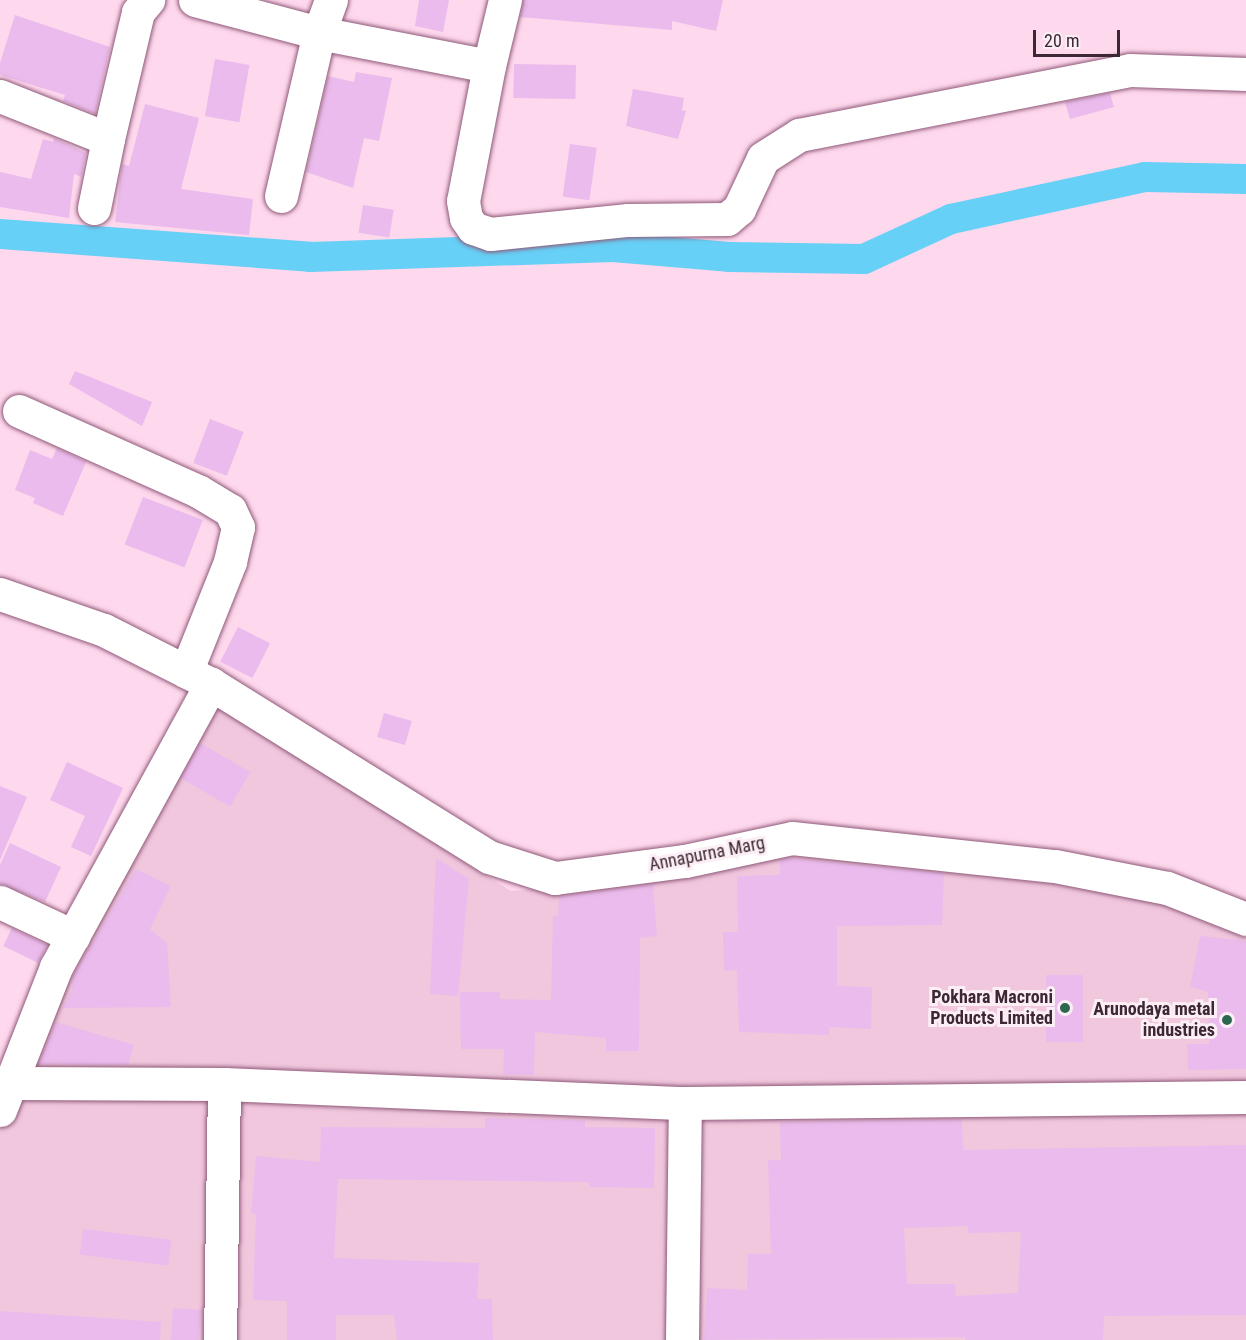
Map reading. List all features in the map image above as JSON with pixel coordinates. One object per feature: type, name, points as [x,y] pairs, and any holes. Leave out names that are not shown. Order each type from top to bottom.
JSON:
[{"type":"street","points":[[94,208],[138,12],[148,0]]},
{"type":"street","points":[[195,0],[319,33],[489,66]]},
{"type":"street","points":[[281,196],[319,33],[331,0]]},
{"type":"street","points":[[505,0],[489,66],[463,201],[466,218],[473,228],[490,234],[628,220],[727,219],[740,209],[763,158],[799,135],[1130,70],[1246,74]]},
{"type":"street","points":[[0,96],[108,138]]},
{"type":"street","points":[[19,411],[198,491],[230,510],[238,527],[199,678],[56,968],[7,1096],[224,1084],[685,1103],[1246,1096]]},
{"type":"street","name":"Annapurna Marg","points":[[0,594],[104,630],[199,678],[489,857],[555,878],[685,861],[792,838],[1054,866],[1167,888],[1246,919]]},
{"type":"street","points":[[0,902],[73,936]]},
{"type":"street","points":[[220,1340],[224,1084]]},
{"type":"street","points":[[682,1340],[685,1103]]},
{"type":"shaded area","points":[[210,703],[511,891],[601,884],[814,849],[1104,880],[1246,925],[1246,1340],[0,1340],[0,1129],[17,1085]]},
{"type":"building","points":[[419,0],[449,0],[443,32],[415,26]]},
{"type":"building","points":[[523,0],[723,0],[716,31],[672,21],[672,30],[520,17]]},
{"type":"building","points":[[15,15],[110,47],[95,114],[63,101],[65,95],[0,75],[0,63]]},
{"type":"building","points":[[215,59],[249,65],[239,122],[205,116]]},
{"type":"building","points":[[514,64],[576,65],[575,99],[513,98]]},
{"type":"building","points":[[356,72],[392,78],[379,141],[364,138],[353,188],[306,172],[328,76],[354,82]]},
{"type":"building","points":[[633,89],[684,98],[682,110],[686,111],[678,139],[626,126]]},
{"type":"building","points":[[1110,93],[1114,107],[1070,119],[1065,102]]},
{"type":"building","points":[[145,104],[199,118],[181,189],[253,199],[249,235],[115,222],[122,164],[129,166]]},
{"type":"building","points":[[54,138],[86,153],[81,177],[74,174],[69,218],[0,207],[0,172],[31,179],[43,139],[53,142]]},
{"type":"building","points":[[570,144],[597,148],[589,200],[563,196]]},
{"type":"building","points":[[363,205],[394,210],[389,238],[359,233]]},
{"type":"building","points":[[75,371],[152,402],[142,426],[69,384]]},
{"type":"building","points":[[210,419],[244,432],[227,476],[193,463]]},
{"type":"building","points":[[57,448],[86,462],[63,516],[33,503],[35,498],[15,490],[30,450],[52,459]]},
{"type":"building","points":[[143,497],[203,520],[184,568],[125,545]]},
{"type":"building","points":[[238,627],[270,643],[252,678],[220,662]]},
{"type":"building","points":[[384,713],[412,721],[405,745],[377,737]]},
{"type":"building","points":[[200,743],[250,772],[230,807],[180,778]]},
{"type":"building","points":[[67,762],[123,788],[91,856],[71,847],[85,816],[50,800]]},
{"type":"building","points":[[0,786],[27,797],[0,860]]},
{"type":"building","points":[[10,843],[61,867],[45,902],[0,884],[0,865]]},
{"type":"building","points":[[436,858],[469,879],[458,996],[430,994]]},
{"type":"building","points":[[787,858],[944,873],[942,925],[837,926],[837,986],[872,987],[871,1029],[829,1027],[829,1035],[739,1032],[737,970],[724,971],[723,932],[738,932],[737,876],[780,875],[780,860]]},
{"type":"building","points":[[136,869],[171,886],[150,929],[167,943],[171,1007],[63,1008],[72,990],[73,975]]},
{"type":"building","points":[[653,884],[657,936],[640,938],[639,1051],[606,1051],[606,1038],[535,1032],[534,1075],[503,1074],[504,1049],[461,1049],[460,992],[500,992],[500,999],[551,1000],[553,916],[558,916],[559,896]]},
{"type":"building","points":[[12,928],[47,945],[38,963],[3,946]]},
{"type":"building","points":[[1200,936],[1246,941],[1246,1069],[1188,1070],[1187,1044],[1209,1044],[1208,992],[1190,987]]},
{"type":"building","name":"Pokhara Macroni Products Limited","points":[[1046,975],[1083,975],[1083,1042],[1046,1042]]},
{"type":"building","points":[[56,1022],[134,1045],[128,1065],[38,1064]]},
{"type":"building","points":[[485,1118],[585,1120],[585,1127],[655,1128],[654,1188],[589,1187],[589,1182],[338,1179],[334,1258],[479,1263],[477,1299],[492,1299],[493,1340],[397,1340],[394,1315],[336,1315],[336,1340],[287,1340],[287,1301],[253,1300],[256,1214],[251,1213],[256,1156],[320,1162],[321,1127],[485,1128]]},
{"type":"building","points":[[962,1119],[963,1150],[1246,1145],[1246,1315],[1104,1316],[1103,1340],[965,1340],[965,1337],[704,1340],[707,1288],[747,1290],[748,1254],[771,1254],[768,1160],[781,1160],[780,1122]],"holes":[[[968,1226],[968,1233],[1021,1232],[1018,1293],[956,1296],[955,1284],[907,1284],[904,1228]]]},
{"type":"building","points":[[83,1229],[171,1240],[168,1266],[80,1255]]},
{"type":"building","points":[[173,1308],[201,1310],[199,1340],[171,1340]]},
{"type":"building","points":[[0,1311],[161,1322],[160,1340],[0,1340]]},
{"type":"waterway","points":[[0,234],[310,257],[613,247],[729,257],[864,259],[951,219],[1145,177],[1246,179]]},
{"type":"place","name":"Pokhara Macroni Products Limited","points":[[1065,1008]]},
{"type":"place","name":"Arunodaya metal industries","points":[[1227,1020]]}]
